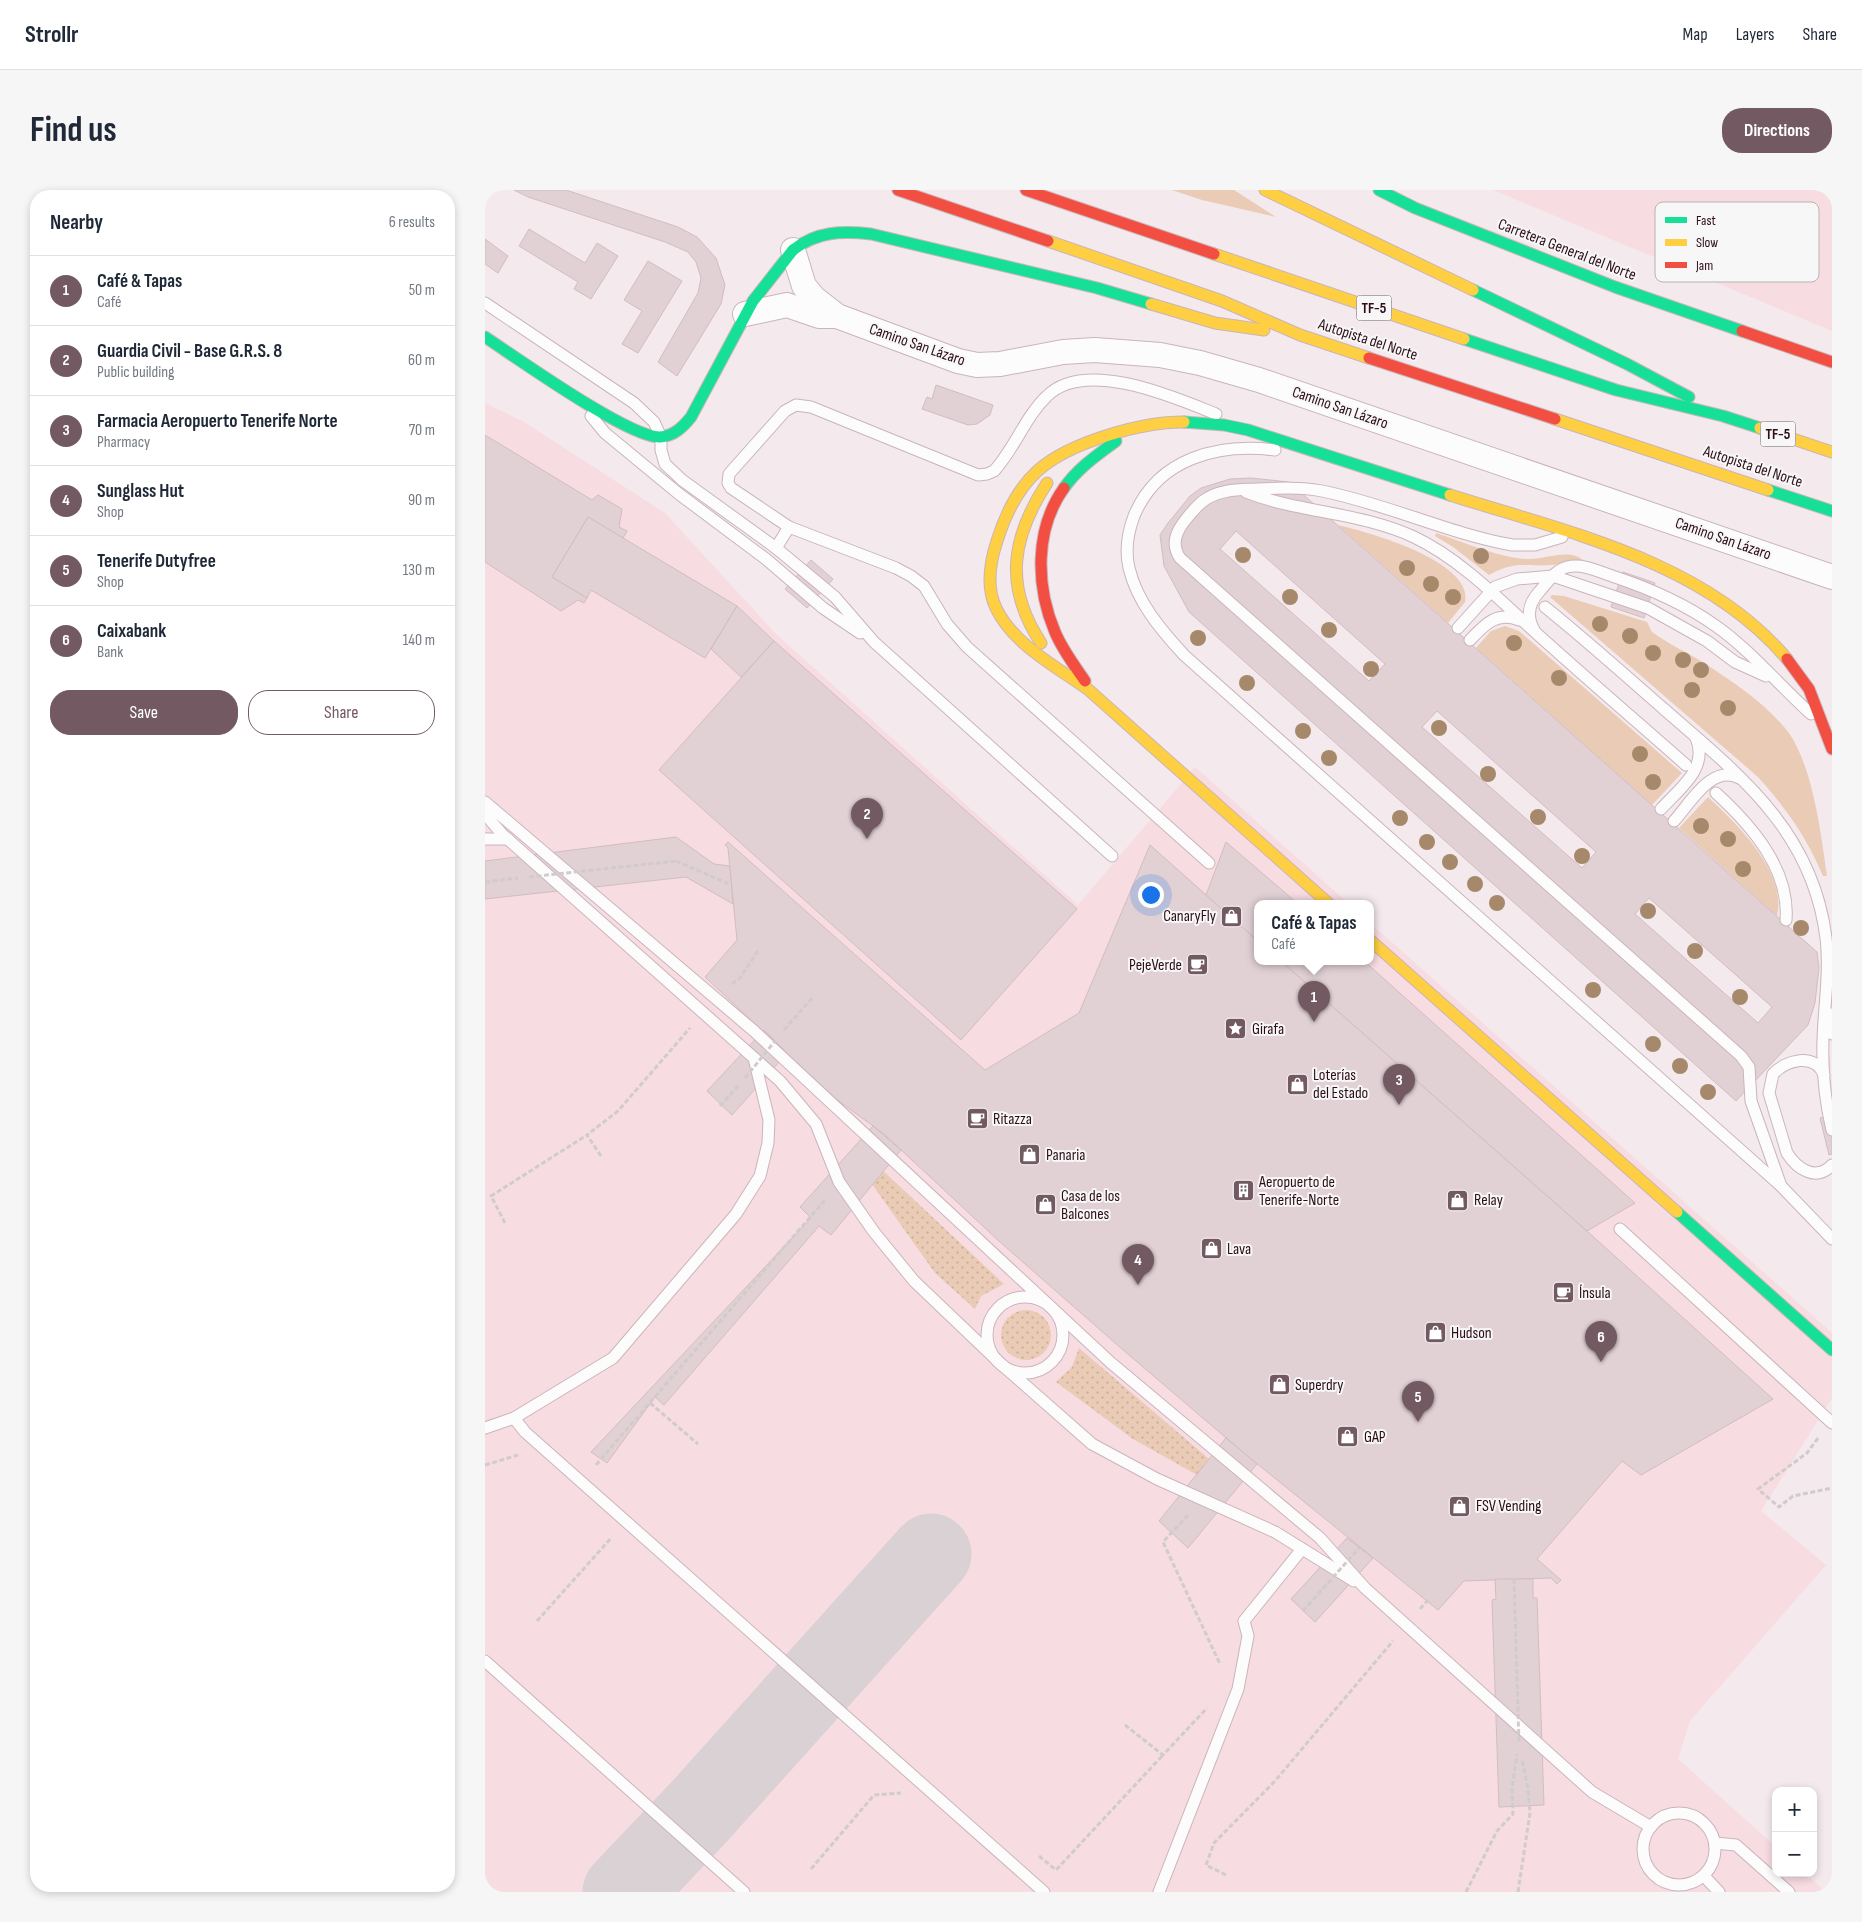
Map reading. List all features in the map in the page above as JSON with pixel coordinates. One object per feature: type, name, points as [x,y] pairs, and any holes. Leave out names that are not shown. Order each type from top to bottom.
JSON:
[{"type":"main road","name":"Autopista del Norte","points":[[898,190],[1222,301],[1300,335],[1832,511]]},
{"type":"main road","name":"Autopista del Norte","points":[[1026,190],[1616,390],[1723,416],[1832,452]]},
{"type":"main road","points":[[1265,190],[1627,364],[1723,416]]},
{"type":"main road","name":"Carretera General del Norte","points":[[1379,190],[1415,199],[1615,287],[1832,362]]},
{"type":"main road","points":[[485,338],[627,426],[644,434],[661,437],[674,435],[682,429],[691,417],[745,314],[767,282],[793,250],[802,242],[817,235],[857,232],[1097,288],[1215,323],[1300,335]]},
{"type":"main road","points":[[1086,688],[1043,657],[1003,621],[995,606],[991,592],[990,572],[999,531],[1007,511],[1021,488],[1057,454],[1075,446],[1116,432],[1156,424],[1182,422],[1218,424],[1275,439],[1589,539],[1671,572],[1716,597],[1744,618],[1778,648],[1807,685],[1832,749]]},
{"type":"main road","points":[[1096,698],[1055,632],[1047,610],[1039,561],[1042,539],[1055,503],[1070,479],[1089,459],[1122,437],[1156,424]]},
{"type":"main road","points":[[1116,432],[1080,452],[1063,466],[1033,502],[1017,549],[1014,568],[1016,593],[1022,613],[1031,631],[1048,652],[1096,698],[1325,900]]},
{"type":"main road","points":[[1374,944],[1831,1348]]},
{"type":"street","name":"Camino San Lázaro","points":[[793,250],[805,286],[814,298],[837,316],[938,355],[977,365],[1000,364],[1063,352],[1095,350],[1160,355],[1200,362],[1259,380],[1832,576]]},
{"type":"street","name":"Camino San Lázaro","points":[[745,314],[787,305],[819,316],[837,316]]},
{"type":"lane","points":[[485,303],[634,402],[654,422],[661,437],[661,450],[665,464],[682,480],[776,548],[835,597],[874,642],[1113,856]]},
{"type":"lane","points":[[1209,864],[967,647],[947,624],[923,586],[896,568],[789,527],[731,488],[728,478],[729,474],[785,411],[796,404],[811,406],[978,475],[987,474],[1002,463],[1038,405],[1047,395],[1057,387],[1089,380],[1110,380],[1130,385],[1193,405],[1275,439]]},
{"type":"lane","points":[[574,393],[605,434],[679,494],[766,559],[823,608],[874,642]]},
{"type":"lane","points":[[1357,466],[1293,452],[1259,448],[1232,448],[1208,453],[1181,464],[1159,477],[1139,504],[1132,520],[1128,544],[1129,569],[1149,612],[1183,656],[1781,1186],[1832,1238]]},
{"type":"lane","points":[[1589,539],[1566,537],[1535,545],[1512,545],[1352,498],[1321,491],[1271,489],[1224,491],[1206,499],[1199,504],[1179,528],[1175,542],[1176,553],[1180,558],[1741,1056],[1749,1067],[1751,1101],[1781,1186]]},
{"type":"lane","points":[[1245,492],[1278,504],[1333,512],[1411,536],[1445,554],[1686,765]]},
{"type":"lane","points":[[776,548],[789,527]]},
{"type":"lane","points":[[1535,632],[1530,619],[1532,600],[1553,576],[1567,567],[1588,568],[1668,597],[1718,627],[1746,651],[1820,722]]},
{"type":"lane","points":[[1458,628],[1490,592],[1507,582],[1553,576],[1648,608],[1707,641],[1735,662],[1772,678]]},
{"type":"lane","points":[[1545,607],[1695,736],[1771,809],[1802,857],[1820,905],[1827,962],[1832,1034]]},
{"type":"lane","points":[[1471,640],[1484,625],[1499,617],[1507,617],[1525,623]]},
{"type":"lane","points":[[1661,809],[1696,770],[1700,761],[1700,747],[1695,736]]},
{"type":"lane","points":[[1674,822],[1714,778],[1729,775],[1745,782]]},
{"type":"lane","points":[[1716,793],[1749,826],[1774,865],[1785,897],[1786,920]]},
{"type":"lane","points":[[485,802],[755,1031],[1110,1362],[1319,1538],[1365,1588],[1592,1792],[1651,1827]]},
{"type":"lane","points":[[485,814],[508,839],[780,1081],[816,1124],[839,1182],[873,1232],[914,1281],[1001,1364],[1092,1444],[1157,1479],[1275,1532],[1365,1588]]},
{"type":"lane","points":[[485,839],[508,839]]},
{"type":"lane","points":[[1827,962],[1823,1041],[1824,1076],[1832,1130]]},
{"type":"lane","points":[[485,1428],[514,1418],[613,1358],[736,1214],[760,1176],[767,1143],[769,1120],[754,1058]]},
{"type":"lane","points":[[1824,1076],[1822,1070],[1811,1061],[1791,1061],[1773,1074],[1769,1093],[1787,1153],[1792,1161],[1797,1166],[1811,1173],[1825,1171],[1832,1165]]},
{"type":"lane","points":[[1620,1229],[1831,1422]]},
{"type":"lane","points":[[1024,1297],[1037,1299],[1049,1305],[1062,1325],[1061,1348],[1055,1359],[1035,1372],[1011,1370],[1001,1364],[993,1354],[988,1342],[988,1329],[992,1316],[1000,1306],[1011,1299],[1024,1297]]},
{"type":"lane","points":[[514,1418],[525,1432],[1044,1892]]},
{"type":"lane","points":[[1159,1892],[1238,1690],[1248,1636],[1244,1621],[1302,1549]]},
{"type":"lane","points":[[485,1661],[744,1892]]},
{"type":"lane","points":[[1681,1814],[1692,1816],[1702,1822],[1710,1831],[1715,1843],[1715,1855],[1711,1866],[1704,1876],[1694,1883],[1682,1886],[1669,1884],[1659,1879],[1650,1871],[1645,1861],[1643,1849],[1645,1838],[1651,1827],[1669,1815],[1681,1814]]},
{"type":"lane","points":[[1715,1843],[1736,1846],[1789,1892]]},
{"type":"lane","points":[[1704,1876],[1719,1892]]},
{"type":"path","points":[[485,882],[676,861],[731,885]]},
{"type":"path","points":[[716,999],[740,978],[759,949]]},
{"type":"path","points":[[721,1106],[813,997]]},
{"type":"path","points":[[505,1223],[491,1196],[587,1135],[618,1111],[703,1013]]},
{"type":"path","points":[[587,1135],[601,1156]]},
{"type":"path","points":[[603,1472],[595,1466],[803,1227]]},
{"type":"path","points":[[650,1403],[698,1444]]},
{"type":"path","points":[[1831,1422],[1807,1453],[1758,1489],[1779,1507],[1793,1496],[1832,1488]]},
{"type":"path","points":[[537,1621],[614,1534]]},
{"type":"path","points":[[1163,1542],[1221,1667]]},
{"type":"path","points":[[1303,1611],[1359,1548]]},
{"type":"path","points":[[1513,1579],[1519,1744],[1528,1788],[1530,1813],[1518,1892]]},
{"type":"path","points":[[1226,1875],[1206,1865],[1214,1843],[1275,1781],[1428,1600]]},
{"type":"path","points":[[1125,1725],[1163,1755],[1209,1706]]},
{"type":"path","points":[[1466,1892],[1497,1831],[1513,1814],[1512,1788],[1519,1744]]},
{"type":"shaded area","points":[[1172,190],[1234,190],[1276,217],[1202,200]]},
{"type":"shaded area","points":[[1493,190],[1832,190],[1832,331],[1714,282],[1819,282],[1819,202],[1655,202],[1655,257]]},
{"type":"shaded area","points":[[485,403],[524,422],[665,513],[775,633],[1078,905],[1195,767],[1345,900],[1254,900],[1254,965],[1374,965],[1374,927],[1832,1333],[1832,1398],[1761,1511],[1826,1565],[1690,1721],[1678,1759],[1772,1843],[1772,1877],[1809,1877],[1826,1892],[485,1892]]},
{"type":"shaded area","points":[[1338,525],[1372,534],[1436,561],[1453,574],[1463,587],[1465,602],[1448,623]]},
{"type":"shaded area","points":[[1436,533],[1507,556],[1537,559],[1566,554],[1573,555],[1585,562],[1554,565],[1519,565],[1506,567],[1489,575],[1453,547],[1435,536]]},
{"type":"shaded area","points":[[1552,595],[1564,596],[1647,622],[1652,632],[1727,678],[1781,723],[1797,747],[1810,783],[1815,802],[1827,876],[1823,876],[1795,824],[1758,777],[1550,597]]},
{"type":"shaded area","points":[[1505,626],[1519,631],[1682,773],[1652,805],[1476,648],[1491,631]]},
{"type":"shaded area","points":[[1708,797],[1745,835],[1767,866],[1775,883],[1778,899],[1777,916],[1679,828]]},
{"type":"shaded area","points":[[879,1167],[1004,1284],[981,1296],[975,1309],[935,1273],[872,1184]]},
{"type":"shaded area","points":[[1021,1310],[1031,1310],[1044,1317],[1051,1330],[1051,1340],[1044,1353],[1031,1360],[1021,1360],[1012,1356],[1005,1349],[1001,1340],[1001,1330],[1005,1321],[1012,1314]]},
{"type":"shaded area","points":[[1079,1348],[1236,1482],[1231,1494],[1133,1439],[1056,1382],[1072,1367]]},
{"type":"building","points":[[514,190],[566,190],[678,227],[697,237],[716,258],[725,285],[721,304],[677,376],[658,362],[698,293],[701,278],[696,262],[688,252],[665,242],[528,197]]},
{"type":"building","points":[[529,229],[585,263],[597,243],[618,256],[591,299],[574,289],[578,282],[519,246]]},
{"type":"building","points":[[485,239],[508,256],[498,273],[485,264]]},
{"type":"building","points":[[648,261],[682,281],[638,353],[622,344],[642,311],[624,300]]},
{"type":"building","points":[[936,385],[993,405],[990,415],[977,424],[968,425],[922,409],[927,397],[932,399]]},
{"type":"building","points":[[485,435],[592,500],[598,495],[622,509],[619,527],[627,531],[623,538],[588,517],[552,577],[587,598],[584,603],[578,600],[561,611],[485,562]]},
{"type":"building","points":[[1251,478],[1289,482],[1817,952],[1819,968],[1815,1003],[1808,1025],[1736,1101],[1189,612],[1164,566],[1160,535],[1190,496],[1201,488],[1230,479]],"holes":[[[1236,531],[1385,664],[1369,681],[1220,549]],[[1437,711],[1596,852],[1582,868],[1422,727]],[[1649,898],[1772,1007],[1758,1023],[1635,914]]]},
{"type":"building","points":[[588,517],[737,606],[705,658],[591,590],[587,598],[552,577]]},
{"type":"building","points":[[811,560],[833,579],[807,608],[785,589]]},
{"type":"building","points":[[1623,572],[1655,583],[1644,618],[1611,607]]},
{"type":"building","points":[[737,606],[774,641],[741,677],[711,649]]},
{"type":"building","points":[[774,641],[1077,909],[961,1040],[659,770]]},
{"type":"building","points":[[676,837],[714,864],[730,866],[733,904],[686,877],[485,899],[485,861]]},
{"type":"building","name":"Aeropuerto de Tenerife-Norte","points":[[728,842],[985,1070],[1079,1013],[1150,845],[1254,937],[1254,965],[1286,965],[1587,1231],[1773,1399],[1641,1475],[1622,1461],[1537,1559],[1561,1580],[1557,1584],[1551,1578],[1464,1581],[1438,1610],[1245,1454],[1122,1349],[1000,1242],[884,1134],[832,1096],[705,977],[737,940],[728,848],[725,845]]},
{"type":"building","points":[[1226,842],[1294,900],[1254,900],[1254,937],[1206,895]]},
{"type":"building","points":[[1286,965],[1368,965],[1635,1203],[1587,1231]]},
{"type":"building","points":[[764,1030],[787,1053],[732,1115],[707,1091]]},
{"type":"building","points":[[1832,1115],[1832,1154],[1829,1155],[1820,1118]]},
{"type":"building","points":[[873,1126],[901,1150],[831,1235],[819,1226],[664,1405],[655,1397],[607,1463],[591,1452],[811,1218],[800,1207]]},
{"type":"building","points":[[1226,1438],[1257,1464],[1188,1548],[1159,1521]]},
{"type":"building","points":[[1347,1538],[1373,1558],[1315,1622],[1291,1599]]},
{"type":"building","points":[[1495,1579],[1533,1579],[1533,1598],[1537,1598],[1544,1805],[1499,1807],[1492,1600],[1496,1599]]},
{"type":"taxiway","points":[[623,1892],[699,1812],[931,1554]]},
{"type":"traffic: fast","points":[[1379,190],[1415,208],[1615,287],[1742,331]]},
{"type":"traffic: fast","points":[[793,250],[811,239],[830,234],[871,234],[1097,288],[1151,304]]},
{"type":"traffic: fast","points":[[485,337],[546,378],[624,425],[645,434],[660,437],[670,435],[691,417],[753,301],[793,250]]},
{"type":"traffic: fast","points":[[1473,290],[1627,364],[1689,397]]},
{"type":"traffic: fast","points":[[1464,339],[1616,390],[1723,416],[1760,428]]},
{"type":"traffic: fast","points":[[1184,422],[1224,425],[1248,430],[1450,495]]},
{"type":"traffic: fast","points":[[1064,488],[1081,468],[1116,441]]},
{"type":"traffic: fast","points":[[1768,490],[1832,511]]},
{"type":"traffic: fast","points":[[1677,1212],[1832,1350]]},
{"type":"traffic: slow","points":[[1265,190],[1473,290]]},
{"type":"traffic: slow","points":[[1048,241],[1222,301],[1300,335],[1369,358]]},
{"type":"traffic: slow","points":[[1214,254],[1464,339]]},
{"type":"traffic: slow","points":[[1151,304],[1215,323],[1264,330]]},
{"type":"traffic: slow","points":[[1555,419],[1768,490]]},
{"type":"traffic: slow","points":[[1086,688],[1048,663],[1024,643],[1003,621],[996,608],[991,592],[990,574],[995,549],[1005,519],[1014,500],[1037,471],[1068,451],[1087,442],[1128,430],[1156,424],[1184,422]]},
{"type":"traffic: slow","points":[[1760,428],[1832,452]]},
{"type":"traffic: slow","points":[[1041,643],[1029,622],[1021,602],[1017,582],[1017,563],[1026,523],[1047,483]]},
{"type":"traffic: slow","points":[[1450,495],[1586,537],[1631,554],[1675,574],[1716,597],[1754,625],[1787,659]]},
{"type":"traffic: slow","points":[[1073,676],[1325,900]]},
{"type":"traffic: slow","points":[[1374,944],[1677,1212]]},
{"type":"traffic: jam","points":[[898,190],[1048,241]]},
{"type":"traffic: jam","points":[[1026,190],[1214,254]]},
{"type":"traffic: jam","points":[[1742,331],[1832,362]]},
{"type":"traffic: jam","points":[[1369,358],[1555,419]]},
{"type":"traffic: jam","points":[[1064,488],[1054,504],[1047,522],[1041,559],[1042,578],[1044,596],[1055,632],[1085,681]]},
{"type":"traffic: jam","points":[[1787,659],[1809,689],[1832,749]]},
{"type":"place","name":"Guardia Civil - Base G.R.S. 8","points":[[867,839]]},
{"type":"place","name":"CanaryFly","points":[[1232,916]]},
{"type":"place","name":"PejeVerde","points":[[1198,965]]},
{"type":"place","name":"Café & Tapas","points":[[1314,1022]]},
{"type":"place","name":"Girafa","points":[[1236,1029]]},
{"type":"place","name":"Loterías del Estado","points":[[1297,1084]]},
{"type":"place","name":"Farmacia Aeropuerto Tenerife Norte","points":[[1399,1105]]},
{"type":"place","name":"Ritazza","points":[[977,1119]]},
{"type":"place","name":"Panaria","points":[[1030,1155]]},
{"type":"place","name":"Aeropuerto de Tenerife-Norte","points":[[1243,1191]]},
{"type":"place","name":"Relay","points":[[1458,1200]]},
{"type":"place","name":"Casa de los Balcones","points":[[1045,1205]]},
{"type":"place","name":"Lava","points":[[1211,1249]]},
{"type":"place","name":"Sunglass Hut","points":[[1138,1285]]},
{"type":"place","name":"Ínsula","points":[[1563,1293]]},
{"type":"place","name":"Hudson","points":[[1435,1333]]},
{"type":"place","name":"Caixabank","points":[[1601,1362]]},
{"type":"place","name":"Superdry","points":[[1279,1385]]},
{"type":"place","name":"Tenerife Dutyfree","points":[[1418,1422]]},
{"type":"place","name":"GAP","points":[[1348,1437]]},
{"type":"place","name":"FSV Vending","points":[[1460,1506]]}]
